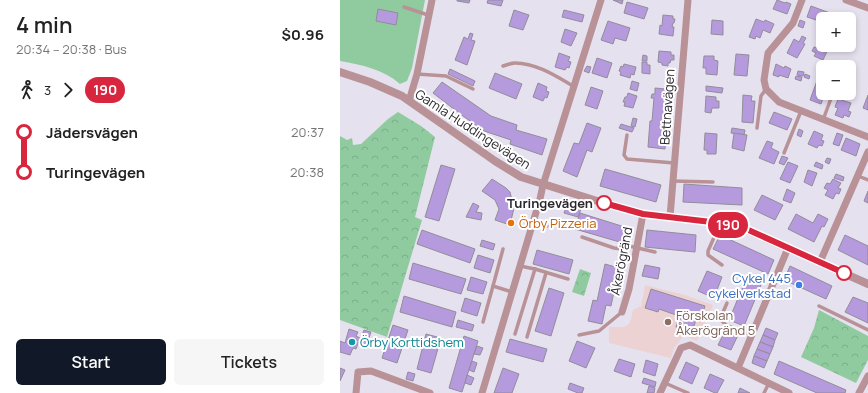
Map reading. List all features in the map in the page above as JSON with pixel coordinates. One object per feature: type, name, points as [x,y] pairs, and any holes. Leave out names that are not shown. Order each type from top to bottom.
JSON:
[{"type":"street","points":[[409,101],[417,74],[432,0]]},
{"type":"street","points":[[482,393],[543,184],[601,0]]},
{"type":"street","name":"Bettnavägen","points":[[670,217],[688,0]]},
{"type":"street","points":[[802,0],[793,23],[768,53],[764,80],[766,89],[779,102],[868,137]]},
{"type":"street","points":[[846,0],[868,8]]},
{"type":"street","name":"Gamla Huddingevägen","points":[[340,72],[384,88],[409,101],[495,161],[521,177],[643,214],[720,223],[744,228],[868,284]]},
{"type":"street","points":[[820,262],[868,152]]},
{"type":"street","name":"Åkerögränd","points":[[622,312],[629,289],[643,214]]},
{"type":"street","points":[[738,368],[788,248]]},
{"type":"street","points":[[660,393],[681,348],[690,345],[789,393]]},
{"type":"street","points":[[356,393],[358,372],[371,371],[430,393]]},
{"type":"street","points":[[859,393],[868,376]]},
{"type":"lane","points":[[404,7],[429,16]]},
{"type":"lane","points":[[503,66],[515,63],[533,67],[547,71],[573,86]]},
{"type":"lane","points":[[417,74],[446,76],[473,89]]},
{"type":"lane","points":[[757,128],[761,96],[766,89]]},
{"type":"lane","points":[[823,120],[830,100]]},
{"type":"lane","points":[[784,153],[801,111]]},
{"type":"lane","points":[[627,135],[624,155],[627,159],[674,163]]},
{"type":"lane","points":[[857,175],[868,180]]},
{"type":"lane","points":[[672,181],[713,182]]},
{"type":"lane","points":[[533,222],[547,226]]},
{"type":"lane","points":[[720,223],[708,251],[708,255],[722,265]]},
{"type":"lane","points":[[582,237],[614,248],[622,249],[629,246],[655,252]]},
{"type":"lane","points":[[483,322],[503,249]]},
{"type":"lane","points":[[520,266],[568,279]]},
{"type":"lane","points":[[515,334],[535,270]]},
{"type":"lane","points":[[527,337],[546,272]]},
{"type":"lane","points":[[492,286],[512,292]]},
{"type":"lane","points":[[727,303],[721,317],[722,321],[726,325],[752,336]]},
{"type":"lane","points":[[819,306],[868,330]]},
{"type":"lane","points":[[579,335],[600,331],[622,312]]},
{"type":"lane","points":[[665,383],[688,393]]},
{"type":"lane","points":[[764,393],[769,383]]},
{"type":"shaded area","name":"Förskolan Åkerögränd 5","points":[[645,285],[685,295],[713,305],[697,341],[683,337],[674,348],[671,358],[609,343],[609,327],[624,327],[629,324],[633,310],[641,306]]},
{"type":"green space","points":[[340,0],[425,0],[412,68],[407,81],[400,84],[379,71],[340,61]]},
{"type":"green space","points":[[398,112],[421,126],[435,137],[415,217],[422,220],[387,337],[340,320],[340,136],[347,140],[352,138],[353,145],[361,144],[388,119]]},
{"type":"green space","points":[[580,269],[591,273],[584,296],[572,292]]},
{"type":"green space","points":[[819,310],[868,336],[868,360],[856,383],[801,357],[814,328]]},
{"type":"building","points":[[457,0],[470,0],[469,3]]},
{"type":"building","points":[[488,0],[503,0],[501,6],[487,3]]},
{"type":"building","points":[[613,0],[623,0],[622,4]]},
{"type":"building","points":[[777,0],[791,4],[787,14],[773,9]]},
{"type":"building","points":[[627,2],[648,8],[644,19],[624,13]]},
{"type":"building","points":[[811,6],[827,12],[816,12],[816,20],[807,17]]},
{"type":"building","points":[[378,9],[398,13],[396,25],[376,21]]},
{"type":"building","points":[[514,10],[529,15],[523,30],[509,26]]},
{"type":"building","points":[[564,10],[584,15],[582,22],[562,17]]},
{"type":"building","points":[[663,15],[673,16],[673,19],[675,19],[672,27],[674,27],[673,36],[659,34],[660,25],[662,26]]},
{"type":"building","points":[[756,19],[764,22],[765,20],[774,24],[770,33],[763,30],[760,38],[756,36],[755,39],[749,37]]},
{"type":"building","points":[[712,20],[723,21],[723,35],[711,34]]},
{"type":"building","points":[[800,20],[805,22],[803,28],[798,26]]},
{"type":"building","points":[[608,21],[630,28],[626,41],[615,38],[613,44],[601,40]]},
{"type":"building","points":[[565,29],[577,33],[571,46],[561,42]]},
{"type":"building","points":[[470,33],[473,34],[471,40],[475,41],[467,65],[455,60],[464,37],[468,39]]},
{"type":"building","points":[[802,36],[806,38],[803,43],[805,44],[797,58],[787,53],[794,39],[799,42]]},
{"type":"building","points":[[814,47],[816,48],[816,52],[827,52],[823,60],[814,56],[816,53],[812,51]]},
{"type":"building","points":[[659,51],[671,52],[671,55],[674,55],[674,60],[671,60],[670,63],[668,63],[668,66],[662,65],[662,63],[658,62]]},
{"type":"building","points":[[559,53],[570,57],[568,61],[571,62],[569,68],[567,67],[565,70],[555,67]]},
{"type":"building","points":[[736,54],[749,55],[747,76],[734,75]]},
{"type":"building","points":[[643,55],[647,56],[647,61],[642,61]]},
{"type":"building","points":[[704,56],[714,56],[714,60],[718,61],[717,75],[706,74],[706,68],[703,68]]},
{"type":"building","points":[[597,58],[612,63],[607,78],[592,73]]},
{"type":"building","points":[[642,62],[647,62],[647,65],[650,65],[650,74],[642,73]]},
{"type":"building","points":[[624,64],[636,67],[634,75],[631,74],[630,78],[620,75],[621,72],[619,71],[621,66],[623,67]]},
{"type":"building","points":[[776,64],[784,68],[785,66],[791,69],[788,78],[773,75]]},
{"type":"building","points":[[587,66],[591,67],[589,73],[584,71]]},
{"type":"building","points":[[450,69],[475,81],[473,86],[448,74]]},
{"type":"building","points":[[798,71],[804,72],[803,76],[797,75]]},
{"type":"building","points":[[495,73],[522,84],[516,99],[489,88]]},
{"type":"building","points":[[805,74],[810,76],[809,79],[804,77]]},
{"type":"building","points":[[796,76],[802,77],[801,81],[795,79]]},
{"type":"building","points":[[632,81],[639,83],[637,91],[630,89]]},
{"type":"building","points":[[442,82],[491,116],[517,125],[516,130],[547,139],[542,155],[510,144],[511,140],[484,131],[463,116],[433,93]]},
{"type":"building","points":[[538,83],[547,87],[546,91],[549,92],[547,98],[545,97],[543,101],[533,97]]},
{"type":"building","points":[[816,84],[816,100],[822,100],[821,104],[810,100]]},
{"type":"building","points":[[706,86],[723,88],[722,93],[706,91]]},
{"type":"building","points":[[591,87],[603,91],[597,109],[585,105]]},
{"type":"building","points":[[655,88],[666,89],[666,94],[672,95],[669,124],[667,124],[665,149],[648,147],[654,98],[651,98],[652,94],[655,94]]},
{"type":"building","points":[[628,93],[637,96],[633,108],[624,106],[625,102],[623,102]]},
{"type":"building","points":[[743,95],[752,96],[751,101],[755,101],[753,123],[742,122]]},
{"type":"building","points":[[868,95],[868,110],[863,108]]},
{"type":"building","points":[[706,96],[716,97],[716,101],[719,101],[719,108],[712,108],[711,113],[705,112]]},
{"type":"building","points":[[838,100],[851,103],[848,111],[851,112],[849,117],[844,115],[843,118],[835,115],[838,108],[835,107]]},
{"type":"building","points":[[774,112],[792,119],[787,130],[769,123]]},
{"type":"building","points":[[633,118],[637,119],[635,127],[631,126]]},
{"type":"building","points":[[587,123],[601,128],[592,152],[587,150],[577,177],[563,171],[574,143],[579,144]]},
{"type":"building","points":[[621,124],[634,128],[632,132],[619,128]]},
{"type":"building","points":[[732,128],[745,130],[744,135],[731,133]]},
{"type":"building","points":[[799,129],[803,131],[801,137],[797,135]]},
{"type":"building","points":[[814,131],[823,135],[821,140],[824,141],[822,146],[819,145],[817,148],[808,144]]},
{"type":"building","points":[[705,133],[717,134],[716,154],[707,154],[707,150],[704,150]]},
{"type":"building","points":[[734,133],[747,135],[744,151],[732,148]]},
{"type":"building","points":[[837,133],[843,135],[839,146],[833,144]]},
{"type":"building","points":[[846,138],[860,144],[856,156],[841,150]]},
{"type":"building","points":[[767,141],[773,143],[771,148],[779,152],[774,164],[759,158]]},
{"type":"building","points":[[782,156],[788,158],[784,165],[779,163]]},
{"type":"building","points":[[827,158],[831,159],[829,164],[825,162]]},
{"type":"building","points":[[788,162],[798,166],[790,183],[780,179]]},
{"type":"building","points":[[816,162],[823,165],[822,169],[814,166]]},
{"type":"building","points":[[441,165],[455,169],[439,221],[425,217]]},
{"type":"building","points":[[605,169],[661,185],[656,202],[600,186]]},
{"type":"building","points":[[808,170],[817,173],[812,186],[804,182]]},
{"type":"building","points":[[836,174],[844,177],[843,181],[834,178]]},
{"type":"building","points":[[492,179],[510,192],[514,208],[510,225],[495,220],[499,209],[495,200],[482,191]]},
{"type":"building","points":[[833,179],[841,183],[838,188],[841,189],[839,194],[836,193],[833,199],[825,195],[828,190],[824,188],[827,183],[830,184]]},
{"type":"building","points":[[684,184],[742,188],[742,205],[683,202]]},
{"type":"building","points":[[787,189],[795,193],[791,203],[783,200]]},
{"type":"building","points":[[868,191],[868,203],[864,201]]},
{"type":"building","points":[[762,195],[783,205],[775,220],[754,210]]},
{"type":"building","points":[[473,203],[479,206],[476,212],[482,213],[481,220],[466,217]]},
{"type":"building","points":[[567,204],[581,209],[578,217],[564,213]]},
{"type":"building","points":[[580,213],[628,228],[623,243],[575,229]]},
{"type":"building","points":[[796,214],[813,223],[818,214],[828,219],[824,227],[822,226],[814,242],[788,229]]},
{"type":"building","points":[[422,230],[475,249],[470,263],[417,244]]},
{"type":"building","points":[[647,230],[696,235],[695,252],[645,247]]},
{"type":"building","points":[[720,235],[774,260],[768,274],[713,249]]},
{"type":"building","points":[[845,235],[868,246],[868,265],[838,250]]},
{"type":"building","points":[[482,240],[495,244],[493,250],[480,246]]},
{"type":"building","points":[[537,250],[573,260],[569,274],[533,264]]},
{"type":"building","points":[[478,255],[494,260],[490,273],[474,268]]},
{"type":"building","points":[[413,263],[466,279],[461,294],[409,279]]},
{"type":"building","points":[[605,264],[619,268],[611,306],[606,305],[602,324],[588,321],[593,300],[597,301]]},
{"type":"building","points":[[645,265],[660,268],[658,279],[642,276]]},
{"type":"building","points":[[790,266],[832,286],[826,299],[784,280]]},
{"type":"building","points":[[707,271],[722,277],[714,298],[698,291]]},
{"type":"building","points":[[471,277],[487,282],[483,294],[467,290]]},
{"type":"building","points":[[746,279],[761,285],[744,326],[729,320]]},
{"type":"building","points":[[549,288],[564,293],[551,336],[535,331]]},
{"type":"building","points":[[651,289],[705,306],[700,322],[696,320],[692,332],[676,327],[679,316],[659,309],[658,312],[645,308]]},
{"type":"building","points":[[404,296],[456,312],[452,327],[400,312]]},
{"type":"building","points":[[853,297],[868,303],[868,323],[845,312]]},
{"type":"building","points":[[465,298],[481,303],[477,316],[461,311]]},
{"type":"building","points":[[458,320],[474,325],[472,331],[456,327]]},
{"type":"building","points":[[393,325],[408,330],[397,363],[382,358]]},
{"type":"building","points":[[766,328],[778,333],[775,340],[763,335]]},
{"type":"building","name":"Örby Korttidshem","points":[[349,329],[358,332],[356,336],[360,338],[356,349],[353,348],[350,355],[340,352],[340,341],[345,343]]},
{"type":"building","points":[[364,330],[371,332],[365,349],[361,347],[363,339],[361,338]]},
{"type":"building","points":[[727,331],[738,335],[731,350],[718,345],[723,335],[725,336]]},
{"type":"building","points":[[426,334],[441,338],[431,373],[417,369]]},
{"type":"building","points":[[763,335],[775,340],[773,347],[760,342]]},
{"type":"building","points":[[464,336],[478,341],[462,392],[449,388]]},
{"type":"building","points":[[510,339],[547,349],[543,362],[506,352]]},
{"type":"building","points":[[577,341],[595,348],[586,368],[569,361]]},
{"type":"building","points":[[760,342],[773,347],[770,354],[757,349]]},
{"type":"building","points":[[477,346],[483,348],[480,355],[474,354]]},
{"type":"building","points":[[757,349],[770,354],[767,361],[754,356]]},
{"type":"building","points":[[754,356],[767,361],[764,368],[752,363]]},
{"type":"building","points":[[619,359],[635,364],[631,377],[614,371]]},
{"type":"building","points":[[646,360],[658,364],[655,376],[643,372]]},
{"type":"building","points":[[472,361],[477,363],[474,372],[469,370]]},
{"type":"building","points":[[779,361],[846,390],[845,393],[817,393],[774,374]]},
{"type":"building","points":[[686,362],[699,368],[692,384],[679,378]]},
{"type":"building","points":[[340,368],[345,370],[340,381]]},
{"type":"building","points":[[503,368],[519,374],[512,393],[494,393]]},
{"type":"building","points":[[408,372],[415,374],[413,381],[406,379]]},
{"type":"building","points":[[710,374],[724,380],[717,393],[704,388]]},
{"type":"building","points":[[467,375],[474,378],[471,385],[465,383]]},
{"type":"building","points":[[644,378],[656,382],[655,387],[642,383]]},
{"type":"building","points":[[570,383],[584,388],[582,393],[568,389]]},
{"type":"building","points":[[649,386],[655,388],[654,393],[647,393]]},
{"type":"building","points":[[740,388],[750,393],[738,393]]},
{"type":"bus line","name":"190","points":[[604,203],[643,214],[720,223],[744,228],[844,273]]},
{"type":"place","name":"Turingevägen","points":[[604,203]]},
{"type":"place","name":"Örby Pizzeria","points":[[511,223]]},
{"type":"place","name":"Cykel 445 cykelverkstad","points":[[799,285]]},
{"type":"place","name":"Förskolan Åkerögränd 5","points":[[668,322]]},
{"type":"place","name":"Örby Korttidshem","points":[[352,342]]}]
